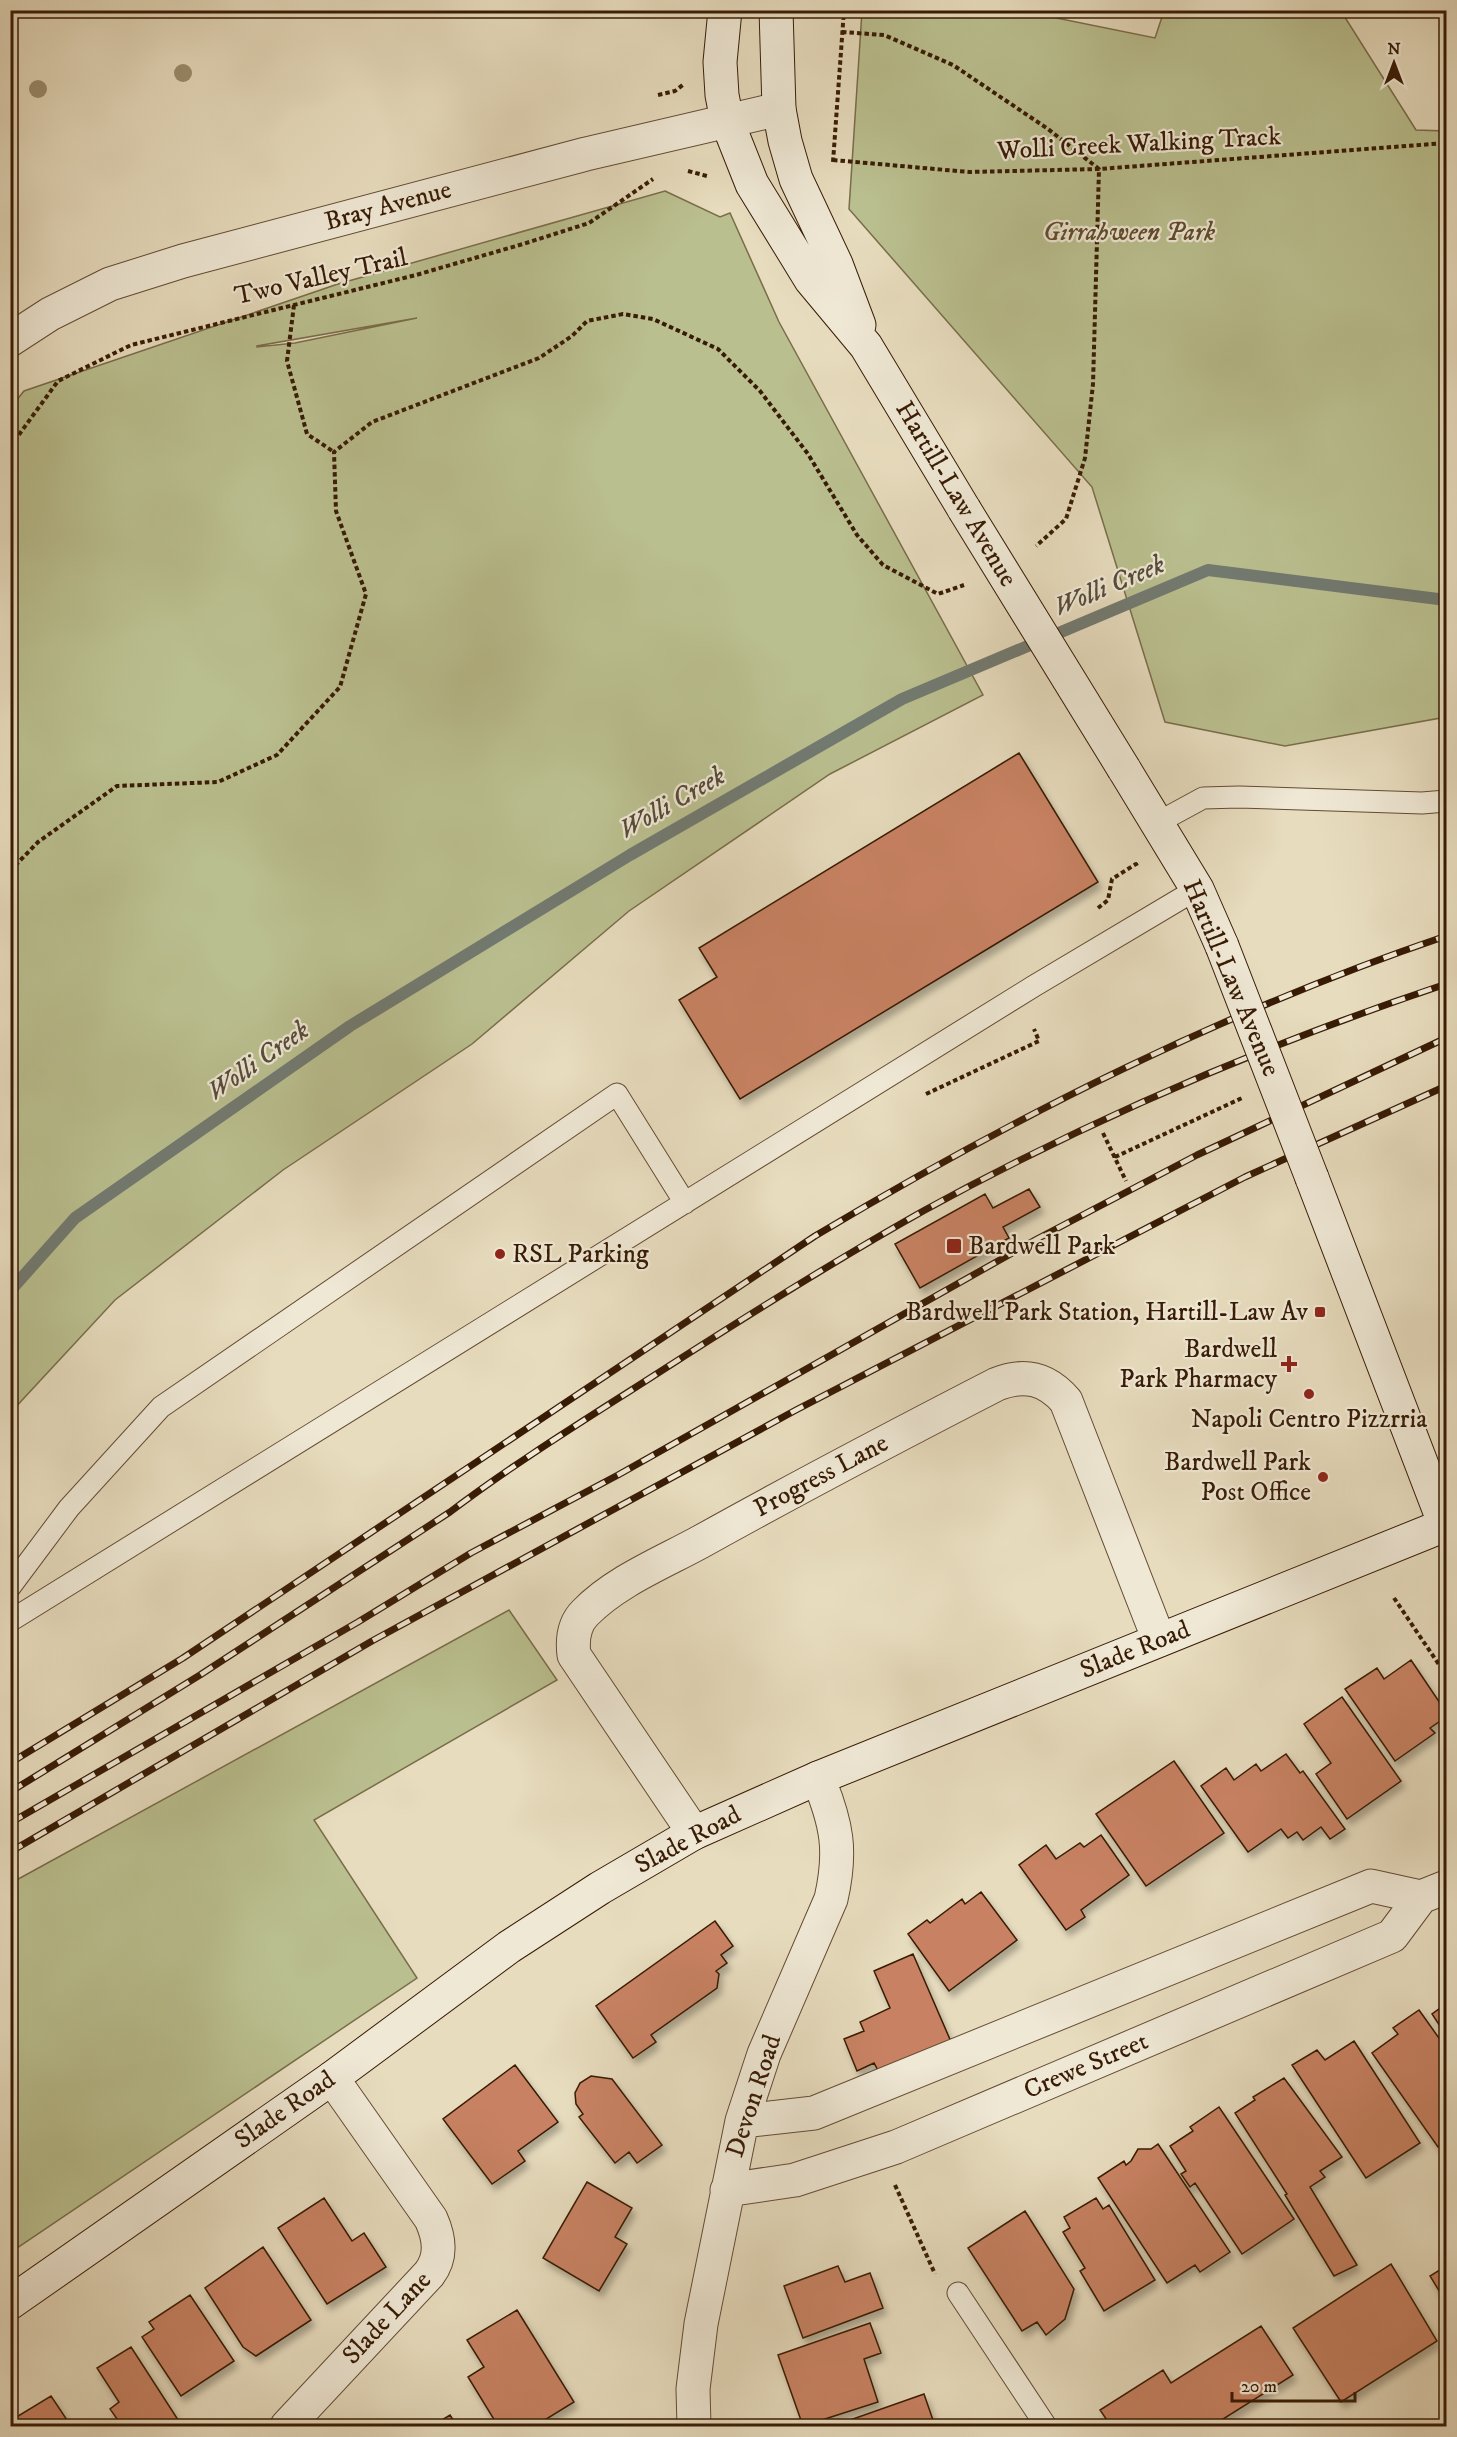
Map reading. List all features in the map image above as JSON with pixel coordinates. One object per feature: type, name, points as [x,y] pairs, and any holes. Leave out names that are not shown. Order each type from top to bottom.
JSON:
[{"type":"street","name":"Hartill-Law Avenue","points":[[725,10],[720,62],[722,95],[727,121],[752,184],[810,280],[866,344]]},
{"type":"street","name":"Hartill-Law Avenue","points":[[777,13],[778,109],[796,179],[836,264],[866,344],[1197,890],[1222,946],[1446,1524]]},
{"type":"street","name":"Bray Avenue","points":[[10,340],[50,314],[110,285],[183,261],[586,154],[778,109]]},
{"type":"street","name":"Progress Lane","points":[[694,1833],[574,1655],[572,1642],[575,1628],[583,1615],[596,1602],[621,1586],[783,1496],[997,1383],[1012,1378],[1036,1379],[1049,1385],[1066,1401],[1160,1640]]},
{"type":"street","name":"Slade Road","points":[[10,2303],[332,2078],[509,1947],[600,1888],[694,1833],[818,1778],[1446,1524]]},
{"type":"street","name":"Devon Road","points":[[694,2427],[693,2389],[701,2324],[742,2121],[764,2054],[831,1899],[836,1878],[839,1855],[837,1832],[818,1778]]},
{"type":"street","name":"Crewe Street","points":[[742,2121],[814,2113],[1371,1886],[1434,1892]]},
{"type":"street","name":"Crewe Street","points":[[727,2190],[795,2180],[896,2147],[1392,1936],[1434,1892]]},
{"type":"street","name":"Slade Lane","points":[[287,2427],[429,2274],[438,2259],[438,2236],[431,2219],[332,2078]]},
{"type":"lane","points":[[1157,823],[1203,798],[1239,797],[1422,803],[1446,801]]},
{"type":"lane","points":[[10,1621],[1034,986],[1197,890]]},
{"type":"lane","points":[[10,1587],[69,1508],[161,1407],[617,1094],[685,1203]]},
{"type":"lane","points":[[958,2294],[1046,2427]]},
{"type":"path","points":[[844,10],[843,32],[884,35],[953,65],[1048,129],[1099,169],[1093,384],[1085,458],[1066,519],[1036,546]]},
{"type":"path","name":"Wolli Creek Walking Track","points":[[843,32],[833,160],[969,172],[1099,169],[1446,143]]},
{"type":"path","name":"Two Valley Trail","points":[[10,447],[58,381],[131,345],[416,275],[590,223],[654,178]]},
{"type":"path","points":[[294,305],[287,361],[307,434],[334,452]]},
{"type":"path","points":[[334,452],[372,422],[539,358],[572,336],[587,321],[623,314],[653,319],[718,349],[760,391],[808,454],[857,535],[883,565],[938,594],[964,585]]},
{"type":"path","points":[[10,871],[38,842],[117,786],[218,782],[277,754],[340,687],[366,594],[336,511],[334,452]]},
{"type":"path","points":[[1090,914],[1107,900],[1112,879],[1136,864],[1142,873]]},
{"type":"path","points":[[920,1096],[1039,1041],[1034,1029]]},
{"type":"path","points":[[1115,1157],[1247,1096]]},
{"type":"path","points":[[1103,1133],[1126,1181]]},
{"type":"path","points":[[1394,1598],[1446,1675]]},
{"type":"path","points":[[895,2185],[932,2272],[958,2294]]},
{"type":"green space","name":"Girrahween Park","points":[[862,11],[1022,11],[1155,38],[1164,11],[1341,11],[1416,130],[1446,131],[1446,717],[1285,746],[1165,722],[1092,487],[849,209]]},
{"type":"green space","points":[[665,191],[720,217],[730,213],[779,322],[983,695],[830,774],[629,911],[472,1044],[283,1170],[115,1300],[11,1412],[11,407],[24,391],[338,284]],"holes":[[[417,318],[295,343],[257,347]]]},
{"type":"green space","points":[[509,1610],[557,1680],[314,1820],[417,1978],[11,2252],[11,1883]]},
{"type":"building","points":[[1019,753],[1098,882],[740,1099],[679,1000],[717,977],[699,948]]},
{"type":"building","name":"Bardwell Park","points":[[1029,1189],[1040,1207],[1003,1227],[1009,1238],[920,1288],[895,1244],[985,1194],[993,1208]]},
{"type":"building","points":[[1411,1660],[1446,1712],[1446,1717],[1430,1728],[1435,1733],[1395,1761],[1345,1689],[1377,1668],[1384,1679]]},
{"type":"building","points":[[1342,1697],[1401,1781],[1347,1819],[1316,1774],[1331,1763],[1304,1724]]},
{"type":"building","points":[[1286,1754],[1300,1773],[1303,1771],[1345,1829],[1330,1839],[1321,1827],[1303,1840],[1297,1832],[1288,1838],[1281,1829],[1248,1852],[1201,1786],[1226,1768],[1234,1780],[1256,1764],[1261,1771]]},
{"type":"building","points":[[1174,1761],[1224,1833],[1146,1886],[1096,1814]]},
{"type":"building","points":[[1101,1835],[1129,1875],[1081,1910],[1085,1917],[1066,1930],[1019,1865],[1046,1845],[1056,1859],[1080,1843],[1084,1847]]},
{"type":"building","points":[[981,1892],[1017,1940],[949,1991],[908,1934],[927,1920],[930,1923],[962,1899],[965,1904]]},
{"type":"building","points":[[715,1921],[733,1946],[721,1955],[727,1963],[716,1971],[719,1974],[717,1988],[651,2035],[656,2042],[633,2058],[596,2006]]},
{"type":"building","points":[[913,1954],[952,2044],[880,2074],[874,2063],[857,2071],[844,2039],[864,2031],[860,2022],[890,2008],[874,1971]]},
{"type":"building","points":[[1446,2004],[1446,2035],[1432,2014]]},
{"type":"building","points":[[1419,2010],[1446,2048],[1446,2141],[1438,2147],[1372,2053],[1398,2034],[1393,2028]]},
{"type":"building","points":[[1354,2041],[1420,2143],[1366,2178],[1292,2065],[1317,2050],[1325,2060]]},
{"type":"building","points":[[515,2065],[558,2122],[518,2151],[525,2161],[492,2184],[443,2119]]},
{"type":"building","points":[[591,2076],[612,2079],[662,2145],[637,2163],[629,2152],[615,2163],[579,2117],[583,2114],[576,2104],[575,2093],[580,2083]]},
{"type":"building","points":[[1284,2078],[1342,2157],[1320,2171],[1325,2177],[1310,2187],[1357,2265],[1334,2276],[1285,2195],[1287,2194],[1235,2113],[1255,2100],[1253,2097]]},
{"type":"building","points":[[1219,2107],[1294,2219],[1242,2254],[1195,2183],[1190,2187],[1181,2174],[1186,2171],[1170,2146],[1193,2131],[1190,2127]]},
{"type":"building","points":[[1158,2144],[1230,2252],[1200,2272],[1195,2265],[1167,2283],[1098,2178],[1124,2161],[1126,2165],[1138,2149],[1151,2149]]},
{"type":"building","points":[[587,2182],[632,2208],[615,2237],[627,2244],[599,2291],[543,2258]]},
{"type":"building","points":[[324,2198],[352,2241],[364,2233],[386,2267],[327,2304],[278,2228]]},
{"type":"building","points":[[1096,2198],[1103,2209],[1109,2205],[1155,2280],[1104,2311],[1080,2271],[1085,2268],[1063,2232],[1070,2228],[1064,2217]]},
{"type":"building","points":[[1025,2211],[1074,2289],[1065,2319],[1046,2335],[1037,2322],[1022,2331],[968,2248]]},
{"type":"building","points":[[263,2247],[311,2320],[256,2356],[243,2347],[205,2288]]},
{"type":"building","points":[[1391,2264],[1437,2341],[1341,2402],[1293,2328]]},
{"type":"building","points":[[838,2266],[845,2282],[870,2273],[883,2308],[803,2338],[784,2286]]},
{"type":"building","points":[[1446,2266],[1446,2302],[1430,2276]]},
{"type":"building","points":[[190,2295],[234,2361],[181,2396],[142,2337],[154,2329],[149,2322]]},
{"type":"building","points":[[517,2310],[574,2402],[535,2426],[498,2426],[468,2377],[484,2367],[467,2340]]},
{"type":"building","points":[[870,2323],[881,2353],[864,2359],[878,2402],[803,2426],[778,2355]]},
{"type":"building","points":[[1261,2326],[1293,2375],[1212,2426],[1111,2426],[1100,2410],[1163,2370],[1171,2383]]},
{"type":"building","points":[[131,2347],[182,2426],[122,2426],[110,2409],[119,2402],[97,2368]]},
{"type":"building","points":[[924,2394],[935,2426],[833,2426]]},
{"type":"building","points":[[51,2396],[71,2426],[10,2426],[10,2421]]},
{"type":"building","points":[[450,2415],[457,2426],[432,2426]]},
{"type":"waterway","name":"Wolli Creek","points":[[10,1291],[75,1218],[350,1026],[630,855],[902,699],[1208,570],[1446,600]]},
{"type":"railway","points":[[10,1763],[183,1658],[815,1236],[891,1191],[1045,1108],[1201,1032],[1281,998],[1446,936]]},
{"type":"railway","points":[[10,1792],[200,1675],[450,1512],[552,1441],[724,1331],[823,1269],[925,1210],[1051,1145],[1181,1085],[1312,1032],[1446,984]]},
{"type":"railway","points":[[10,1823],[358,1622],[471,1553],[618,1475],[1037,1239],[1197,1155],[1446,1038]]},
{"type":"railway","points":[[10,1852],[372,1641],[796,1410],[1245,1177],[1446,1086]]},
{"type":"place","name":"Bardwell Park","points":[[954,1246]]},
{"type":"place","name":"RSL Parking","points":[[500,1254]]},
{"type":"place","name":"Bardwell Park Station, Hartill-Law Av","points":[[1320,1312]]},
{"type":"place","name":"Bardwell Park Pharmacy","points":[[1289,1364]]},
{"type":"place","name":"Napoli Centro Pizzrria","points":[[1309,1394]]},
{"type":"place","name":"Bardwell Park Post Office","points":[[1323,1477]]}]
